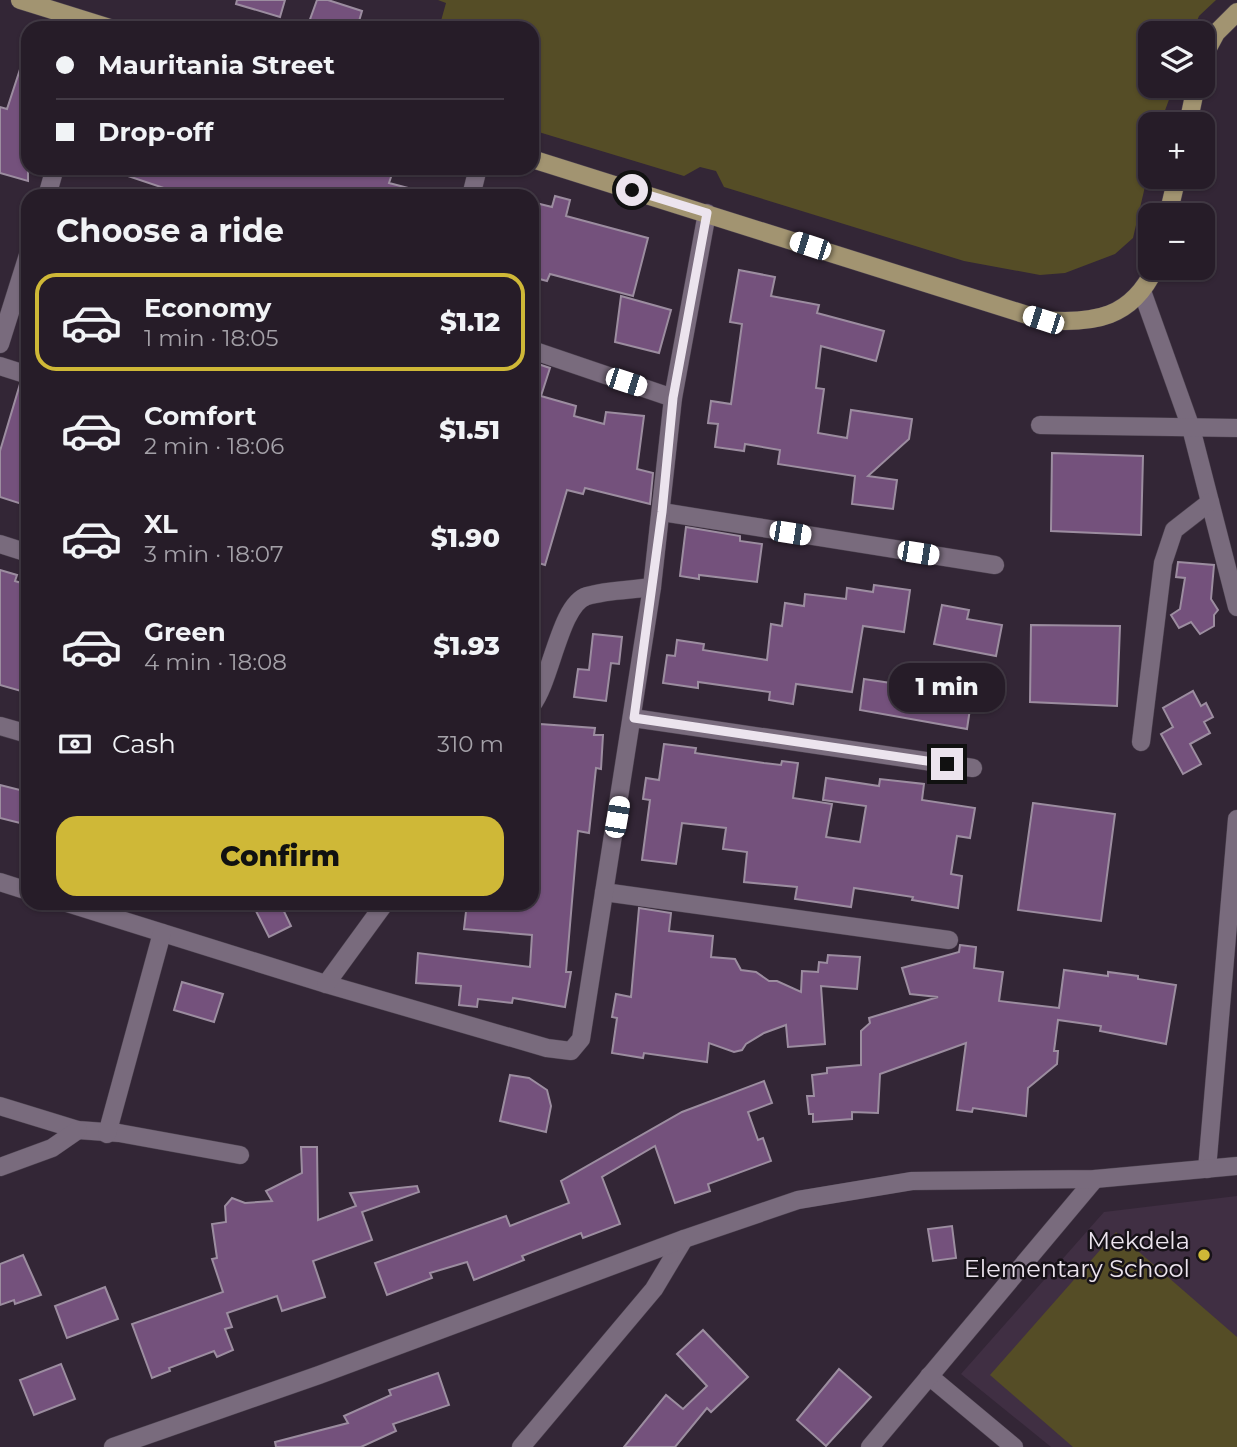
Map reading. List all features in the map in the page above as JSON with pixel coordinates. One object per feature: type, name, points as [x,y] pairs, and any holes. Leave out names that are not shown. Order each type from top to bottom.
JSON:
[{"type":"main road","points":[[20,0],[85,21]]},
{"type":"main road","points":[[1215,35],[1237,12]]},
{"type":"main road","points":[[539,161],[1043,320],[1076,323],[1106,316],[1127,306],[1142,291],[1148,280]]},
{"type":"street","points":[[89,910],[326,984],[547,1048],[571,1051],[581,1039],[634,718],[662,512],[673,398],[707,213]]},
{"type":"street","points":[[0,344],[21,277]]},
{"type":"street","points":[[1142,291],[1191,428],[1236,603]]},
{"type":"street","points":[[539,352],[673,398]]},
{"type":"street","points":[[0,366],[21,373]]},
{"type":"street","points":[[1040,425],[1237,428]]},
{"type":"street","points":[[1141,742],[1163,562],[1174,530],[1210,502]]},
{"type":"street","points":[[662,512],[995,565]]},
{"type":"street","points":[[0,544],[21,551]]},
{"type":"street","points":[[539,689],[571,607],[585,596],[652,587]]},
{"type":"street","points":[[634,718],[973,768]]},
{"type":"street","points":[[0,726],[21,732]]},
{"type":"street","points":[[1208,1169],[1237,819]]},
{"type":"street","points":[[0,882],[21,889]]},
{"type":"street","points":[[604,892],[949,940]]},
{"type":"street","points":[[326,984],[380,910]]},
{"type":"street","points":[[107,1134],[162,933]]},
{"type":"street","points":[[0,1106],[78,1130],[119,1133],[240,1155]]},
{"type":"street","points":[[0,1167],[52,1148],[78,1130]]},
{"type":"street","points":[[114,1447],[332,1371],[798,1200],[912,1181],[1095,1179],[1237,1166]]},
{"type":"street","points":[[870,1447],[1095,1179]]},
{"type":"street","points":[[521,1447],[654,1289],[684,1240]]},
{"type":"street","points":[[929,1376],[1014,1447]]},
{"type":"shaded area","points":[[438,0],[1216,0],[1197,21],[1138,21],[1138,98],[1170,98],[1164,112],[1138,112],[1138,189],[1144,189],[1141,203],[1138,203],[1133,238],[1115,254],[1065,273],[1040,275],[964,261],[724,187],[716,171],[700,167],[684,176],[539,132],[539,21],[441,21],[446,3]]},
{"type":"shaded area","points":[[1237,1196],[1237,1447],[1051,1447],[961,1374],[1104,1212]]},
{"type":"shaded area","points":[[1116,1232],[1237,1337],[1237,1447],[1073,1447],[990,1375]]},
{"type":"building","points":[[237,0],[285,0],[280,17],[236,4]]},
{"type":"building","points":[[317,0],[328,0],[362,11],[359,21],[309,21]]},
{"type":"building","points":[[21,66],[21,175],[28,175],[28,181],[0,173],[0,107],[7,109]]},
{"type":"building","points":[[125,175],[392,175],[389,183],[412,189],[167,189]]},
{"type":"building","points":[[555,196],[570,200],[566,216],[648,238],[633,296],[550,274],[547,281],[539,279],[539,204],[552,207]]},
{"type":"building","points":[[739,270],[775,277],[771,296],[819,305],[817,313],[884,331],[876,361],[821,346],[816,388],[824,389],[818,433],[847,438],[851,410],[912,419],[909,439],[868,476],[897,480],[893,509],[852,504],[855,476],[778,464],[780,450],[745,444],[744,451],[715,447],[718,424],[708,423],[711,401],[731,404],[742,324],[730,322]]},
{"type":"building","points":[[621,296],[671,310],[659,353],[615,342]]},
{"type":"building","points":[[539,364],[550,368],[541,396],[576,406],[574,416],[604,424],[606,412],[644,416],[637,469],[653,473],[650,504],[585,488],[583,494],[567,490],[545,565],[539,563]]},
{"type":"building","points":[[21,384],[21,504],[0,497],[0,451]]},
{"type":"building","points":[[1052,453],[1143,456],[1141,535],[1051,531]]},
{"type":"building","points":[[686,527],[740,536],[740,541],[762,544],[757,582],[699,575],[699,579],[680,576]]},
{"type":"building","points":[[1178,562],[1214,565],[1211,599],[1218,610],[1214,615],[1214,626],[1200,634],[1191,622],[1179,628],[1171,615],[1180,609],[1185,578],[1176,577]]},
{"type":"building","points":[[0,570],[17,575],[15,581],[21,583],[21,691],[0,685]]},
{"type":"building","points":[[874,585],[910,590],[904,632],[863,626],[852,692],[796,684],[793,704],[769,700],[770,692],[698,682],[698,688],[663,683],[667,655],[675,656],[677,640],[704,644],[703,650],[767,660],[771,624],[782,626],[785,603],[804,606],[805,594],[846,599],[847,588],[873,592]]},
{"type":"building","points":[[942,605],[969,610],[967,619],[1002,625],[996,656],[934,644]]},
{"type":"building","points":[[1031,625],[1120,626],[1117,706],[1030,702]]},
{"type":"building","points":[[593,634],[622,637],[619,664],[611,663],[606,701],[574,697],[578,669],[589,670]]},
{"type":"building","points":[[864,679],[972,695],[967,729],[860,710]]},
{"type":"building","points":[[1193,691],[1201,706],[1206,703],[1213,717],[1204,722],[1210,733],[1190,744],[1201,764],[1183,774],[1161,734],[1173,727],[1163,708]]},
{"type":"building","points":[[539,726],[595,728],[594,735],[603,735],[601,769],[596,768],[589,833],[578,831],[566,972],[571,972],[565,1007],[513,998],[512,1003],[478,999],[477,1007],[459,1005],[461,986],[416,983],[418,953],[530,967],[532,935],[464,929],[466,910],[539,910]]},
{"type":"building","points":[[664,744],[696,748],[695,753],[764,763],[798,763],[793,798],[832,804],[826,837],[860,842],[866,806],[823,800],[826,778],[879,786],[880,779],[924,784],[922,800],[975,808],[970,838],[957,836],[951,874],[962,876],[958,908],[912,900],[913,897],[854,888],[851,907],[795,899],[797,887],[744,882],[747,852],[723,849],[726,828],[682,823],[676,864],[642,860],[650,800],[643,799],[646,778],[659,780]]},
{"type":"building","points":[[0,785],[21,790],[21,823],[0,818]]},
{"type":"building","points":[[1033,803],[1115,814],[1101,921],[1018,910]]},
{"type":"building","points":[[639,908],[671,913],[669,931],[713,936],[711,957],[735,959],[741,970],[756,972],[769,981],[777,981],[801,992],[802,971],[818,972],[819,962],[827,963],[828,955],[860,957],[857,989],[821,986],[825,1044],[788,1047],[786,1025],[764,1033],[746,1044],[742,1050],[734,1052],[709,1043],[707,1062],[644,1053],[643,1058],[612,1053],[617,1018],[612,1017],[616,994],[631,997]]},
{"type":"building","points":[[256,910],[283,910],[291,926],[269,937]]},
{"type":"building","points":[[960,945],[976,947],[974,968],[1003,972],[999,1001],[1059,1008],[1064,970],[1108,976],[1108,972],[1138,976],[1138,979],[1176,985],[1166,1044],[1100,1031],[1101,1026],[1058,1020],[1054,1051],[1058,1051],[1057,1064],[1028,1088],[1026,1116],[973,1108],[972,1112],[957,1110],[966,1043],[880,1074],[878,1113],[852,1112],[852,1119],[813,1122],[807,1096],[814,1096],[812,1075],[827,1073],[827,1068],[861,1065],[861,1031],[870,1023],[869,1018],[938,997],[910,994],[902,968],[959,952]]},
{"type":"building","points":[[182,982],[223,994],[214,1022],[174,1010]]},
{"type":"building","points":[[510,1075],[529,1078],[547,1090],[551,1106],[546,1132],[500,1121]]},
{"type":"building","points":[[764,1081],[772,1103],[748,1112],[758,1140],[763,1138],[771,1161],[708,1184],[710,1191],[675,1203],[655,1146],[602,1177],[620,1224],[583,1238],[581,1233],[522,1256],[524,1260],[474,1280],[467,1262],[430,1273],[432,1278],[387,1295],[375,1263],[506,1216],[510,1226],[569,1203],[561,1181],[682,1112]]},
{"type":"building","points":[[301,1147],[317,1147],[318,1220],[356,1206],[350,1193],[417,1186],[419,1192],[362,1212],[372,1240],[313,1261],[325,1297],[282,1311],[277,1296],[227,1313],[232,1327],[225,1329],[233,1350],[217,1357],[214,1351],[169,1368],[170,1371],[152,1378],[132,1324],[223,1292],[212,1259],[217,1258],[212,1224],[226,1222],[225,1206],[232,1198],[245,1203],[272,1201],[266,1191],[302,1173]]},
{"type":"building","points":[[952,1226],[956,1258],[933,1261],[928,1229]]},
{"type":"building","points":[[23,1255],[41,1295],[15,1304],[14,1300],[0,1305],[0,1264]]},
{"type":"building","points":[[105,1287],[118,1319],[67,1338],[55,1306]]},
{"type":"building","points":[[703,1330],[748,1377],[711,1412],[707,1408],[675,1447],[624,1447],[666,1395],[683,1409],[707,1386],[677,1354]]},
{"type":"building","points":[[61,1364],[75,1399],[34,1415],[20,1380]]},
{"type":"building","points":[[839,1369],[871,1397],[826,1446],[797,1420]]},
{"type":"building","points":[[438,1373],[449,1405],[393,1424],[396,1431],[361,1447],[276,1447],[275,1442],[348,1423],[344,1416],[391,1395],[389,1390]]},
{"type":"place","name":"Mekdela Elementary School","points":[[1204,1255]]},
{"type":"route","points":[[632,190],[707,213],[673,398],[662,512],[634,718],[947,764]]}]
